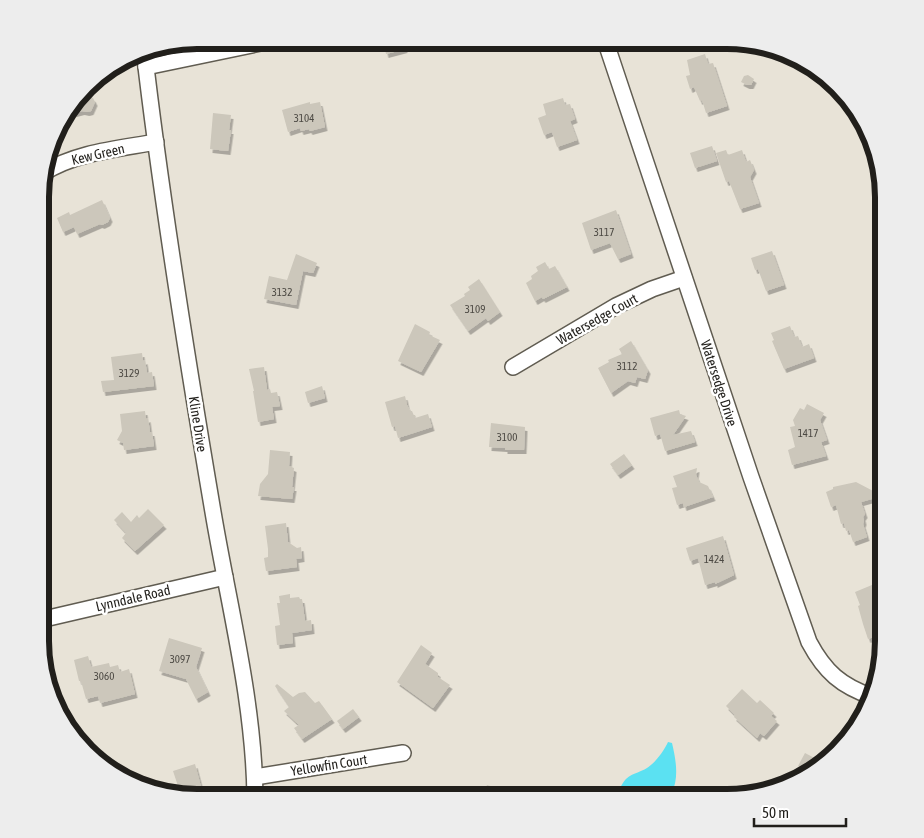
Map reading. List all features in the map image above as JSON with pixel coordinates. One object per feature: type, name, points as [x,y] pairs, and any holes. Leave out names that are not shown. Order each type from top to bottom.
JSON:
[{"type":"street","points":[[146,67],[232,49]]},
{"type":"street","name":"Watersedge Drive","points":[[608,49],[751,477],[809,642],[816,657],[826,670],[853,690],[865,694]]},
{"type":"street","name":"Kline Drive","points":[[145,58],[196,413],[243,670],[255,789]]},
{"type":"street","name":"Kew Green","points":[[52,168],[71,159],[95,152],[156,142]]},
{"type":"street","name":"Watersedge Court","points":[[513,367],[616,306],[652,289],[684,278]]},
{"type":"street","name":"Lynndale Road","points":[[49,618],[225,576]]},
{"type":"street","name":"Yellowfin Court","points":[[255,778],[403,753]]},
{"type":"water","points":[[668,742],[672,743],[676,762],[676,781],[673,789],[620,789],[627,778],[647,768],[662,753]]},
{"type":"building","points":[[385,49],[405,49],[386,54]]},
{"type":"building","points":[[705,54],[708,64],[713,63],[727,106],[706,113],[702,100],[700,101],[694,87],[690,89],[686,76],[690,75],[687,60]]},
{"type":"building","points":[[748,75],[754,79],[751,85],[741,82],[744,76]]},
{"type":"building","points":[[89,96],[93,98],[95,102],[91,111],[76,113]]},
{"type":"building","points":[[563,98],[565,105],[570,104],[575,119],[570,121],[577,140],[557,147],[552,132],[544,135],[538,118],[546,115],[543,104]]},
{"type":"building","points":[[310,102],[310,104],[320,102],[325,127],[310,131],[309,129],[301,131],[300,128],[288,132],[282,110]]},
{"type":"building","points":[[213,113],[231,115],[228,151],[210,149]]},
{"type":"building","points":[[712,146],[717,161],[695,168],[690,153]]},
{"type":"building","points":[[726,150],[728,155],[742,150],[746,162],[750,160],[754,170],[750,177],[759,203],[740,209],[729,181],[726,182],[716,153]]},
{"type":"building","points":[[102,200],[110,218],[108,222],[77,234],[74,227],[63,232],[57,218],[69,212],[70,215]]},
{"type":"building","points":[[616,210],[631,254],[618,259],[610,243],[591,250],[582,223]]},
{"type":"building","points":[[772,251],[784,285],[766,291],[758,269],[755,270],[751,258]]},
{"type":"building","points":[[296,254],[317,263],[313,273],[303,271],[296,305],[264,299],[269,276],[287,280]]},
{"type":"building","points":[[545,262],[549,269],[555,266],[567,287],[535,301],[526,283],[538,271],[536,267]]},
{"type":"building","points":[[479,279],[500,312],[488,321],[486,318],[468,331],[450,305],[465,296],[464,294],[470,290],[468,287]]},
{"type":"building","points":[[415,324],[430,332],[429,335],[440,340],[421,372],[398,361]]},
{"type":"building","points":[[790,326],[794,337],[798,336],[802,347],[809,344],[814,358],[784,369],[772,341],[774,340],[771,333]]},
{"type":"building","points":[[631,341],[648,370],[645,379],[637,377],[635,383],[628,381],[611,393],[598,368],[609,362],[608,360],[622,354],[619,349]]},
{"type":"building","points":[[142,353],[147,373],[152,372],[154,386],[103,392],[101,381],[114,380],[111,357]]},
{"type":"building","points":[[264,367],[267,390],[270,389],[271,393],[277,392],[280,406],[272,407],[274,419],[258,422],[249,369]]},
{"type":"building","points":[[322,386],[325,398],[308,403],[305,392]]},
{"type":"building","points":[[405,396],[407,405],[415,418],[428,414],[432,427],[398,438],[395,426],[392,427],[385,402]]},
{"type":"building","points":[[807,404],[824,413],[820,420],[827,440],[821,442],[826,456],[792,465],[788,450],[795,447],[790,427],[795,426],[793,420],[800,408],[804,410]]},
{"type":"building","points":[[679,410],[680,414],[686,416],[673,435],[691,431],[695,442],[665,451],[660,434],[655,436],[650,418]]},
{"type":"building","points":[[145,411],[150,432],[152,432],[154,446],[124,450],[123,443],[117,440],[122,431],[120,414]]},
{"type":"building","points":[[491,423],[525,427],[524,450],[505,450],[505,448],[489,447]]},
{"type":"building","points":[[270,450],[290,452],[289,466],[294,468],[292,499],[258,496],[260,484],[268,474]]},
{"type":"building","points":[[624,454],[632,465],[618,475],[610,464]]},
{"type":"building","points":[[697,468],[696,475],[699,482],[708,486],[713,497],[684,507],[683,503],[677,505],[672,488],[677,487],[673,476]]},
{"type":"building","points":[[875,473],[875,485],[872,474]]},
{"type":"building","points":[[856,482],[875,492],[875,498],[861,502],[865,514],[863,524],[867,537],[853,542],[849,530],[846,531],[844,523],[841,524],[836,505],[831,507],[826,492],[833,489],[833,487]]},
{"type":"building","points":[[148,509],[164,525],[135,551],[122,538],[126,533],[114,520],[122,512],[131,522],[137,515],[139,518]]},
{"type":"building","points":[[286,523],[288,542],[297,548],[301,547],[302,558],[296,559],[297,567],[266,571],[264,558],[268,557],[268,549],[265,526]]},
{"type":"building","points":[[723,536],[734,575],[715,584],[715,582],[705,585],[698,558],[690,561],[686,548]]},
{"type":"building","points":[[875,584],[875,636],[868,639],[858,606],[860,605],[855,592]]},
{"type":"building","points":[[290,594],[290,598],[299,597],[302,599],[305,621],[311,620],[312,630],[292,633],[293,643],[277,645],[275,626],[280,625],[277,603],[280,603],[279,596]]},
{"type":"building","points":[[169,638],[202,648],[196,667],[208,692],[196,699],[186,679],[159,671]]},
{"type":"building","points":[[421,645],[432,653],[425,664],[438,673],[438,677],[450,685],[433,708],[397,682]]},
{"type":"building","points":[[88,656],[91,667],[109,663],[110,667],[118,665],[120,672],[129,669],[135,694],[100,703],[98,696],[86,699],[74,660]]},
{"type":"building","points":[[277,684],[293,697],[305,692],[315,703],[319,701],[332,719],[302,739],[294,728],[299,725],[284,711],[289,707],[275,686]]},
{"type":"building","points":[[742,689],[757,703],[760,700],[774,713],[771,716],[777,721],[764,736],[760,733],[757,738],[734,717],[735,715],[726,706]]},
{"type":"building","points":[[353,709],[359,717],[343,729],[337,721]]},
{"type":"building","points":[[805,753],[817,759],[802,768],[798,766]]},
{"type":"building","points":[[195,764],[202,789],[175,787],[178,786],[173,771]]},
{"type":"building","points":[[487,785],[500,789],[485,789]]}]
